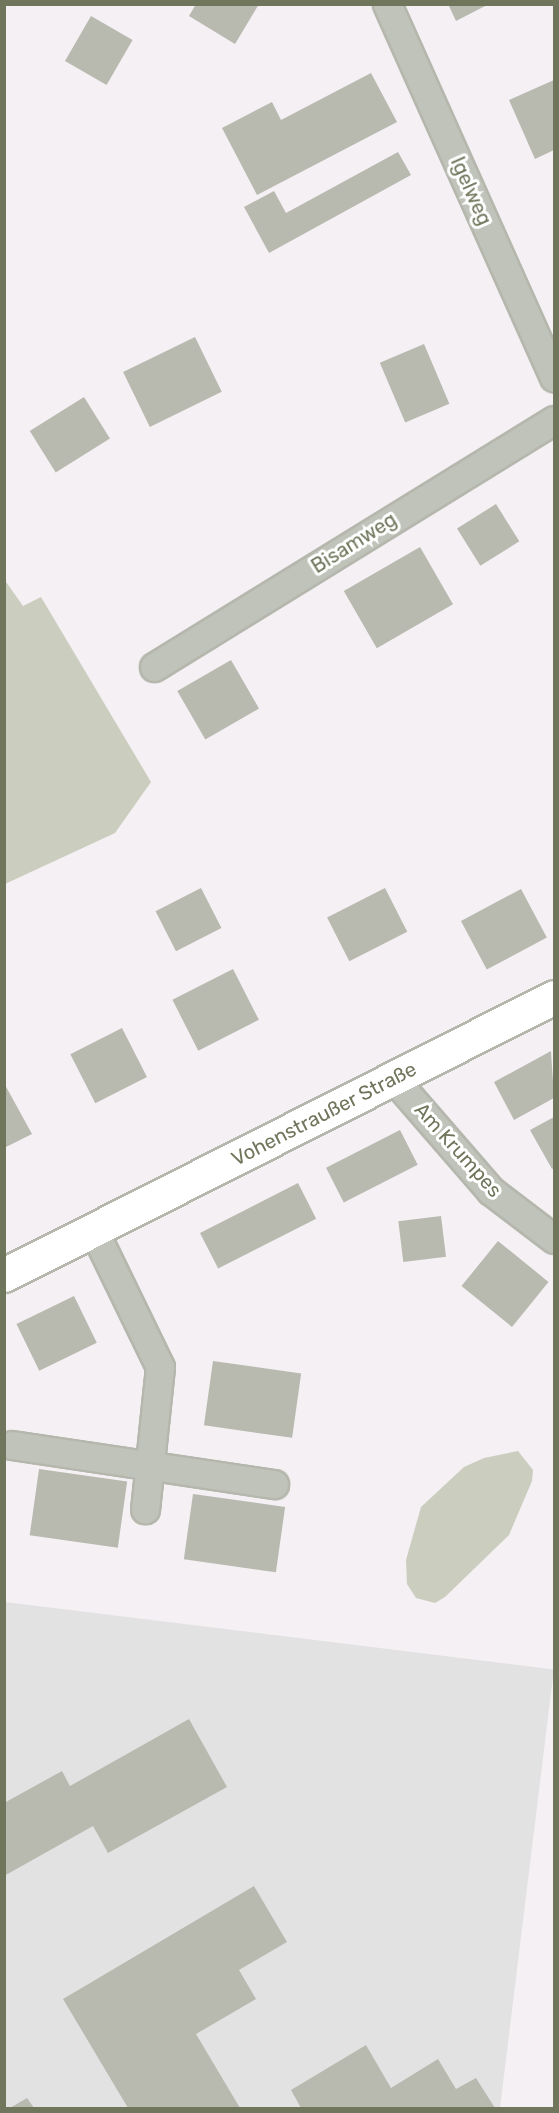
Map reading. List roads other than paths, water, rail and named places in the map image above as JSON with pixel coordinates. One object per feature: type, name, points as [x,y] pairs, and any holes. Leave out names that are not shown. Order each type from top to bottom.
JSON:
[{"type":"main road","name":"Vohenstraußer Straße","points":[[4,1275],[555,998]]},
{"type":"street","name":"Igelweg","points":[[387,4],[555,376]]},
{"type":"street","name":"Bisamweg","points":[[154,667],[555,420]]},
{"type":"street","name":"Am Krumpes","points":[[394,1079],[491,1191],[555,1239]]},
{"type":"street","points":[[94,1231],[160,1367],[145,1509]]},
{"type":"street","points":[[12,1445],[274,1484]]}]
